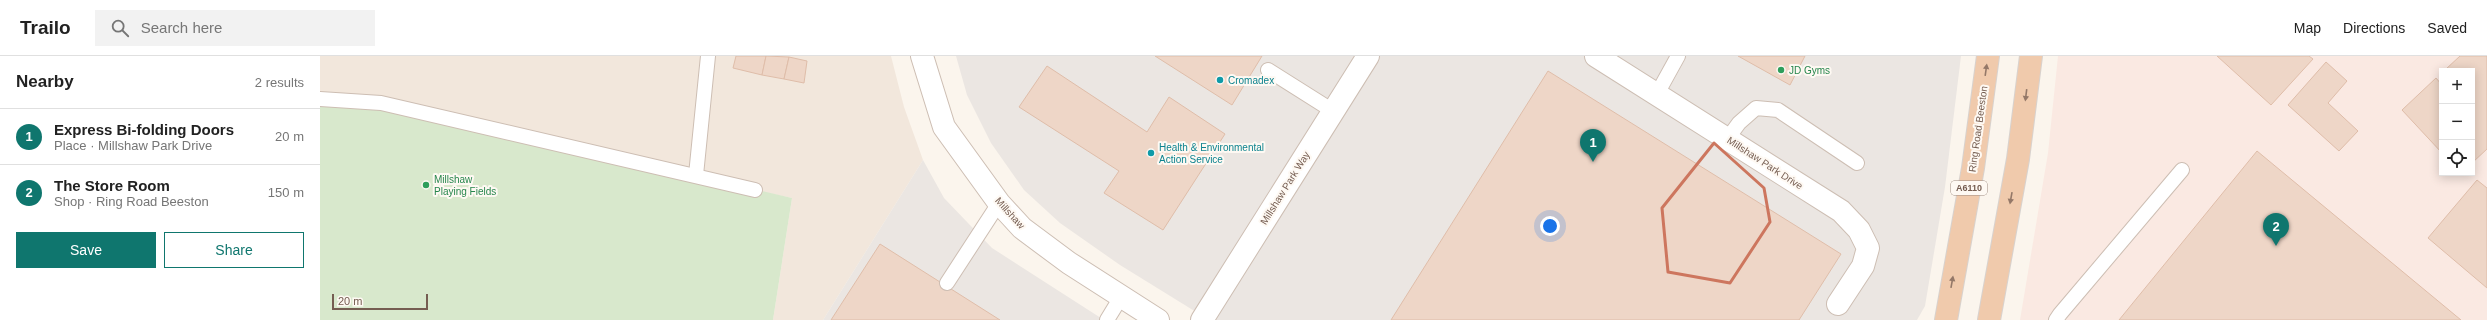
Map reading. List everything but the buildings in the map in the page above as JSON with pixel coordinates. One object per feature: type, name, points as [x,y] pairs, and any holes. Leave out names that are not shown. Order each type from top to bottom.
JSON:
[{"type":"highway","name":"Ring Road Beeston","points":[[1946,320],[1973,168],[1988,56]]},
{"type":"highway","points":[[1989,320],[2018,159],[2031,56]]},
{"type":"street","name":"Millshaw","points":[[922,56],[944,127],[999,203],[1022,228],[1069,263],[1158,320]]},
{"type":"street","name":"Millshaw Park Way","points":[[1202,320],[1368,56]]},
{"type":"street","name":"Millshaw Park Drive","points":[[1600,57],[1841,211],[1859,230],[1868,248],[1863,266],[1838,304]]},
{"type":"lane","points":[[696,175],[708,56]]},
{"type":"lane","points":[[1658,94],[1678,56]]},
{"type":"lane","points":[[1268,70],[1334,111]]},
{"type":"lane","points":[[320,99],[381,103],[696,175],[755,190]]},
{"type":"lane","points":[[1728,138],[1739,123],[1756,108],[1778,110],[1857,163]]},
{"type":"lane","points":[[2056,320],[2182,170]]},
{"type":"lane","points":[[947,283],[999,203]]},
{"type":"lane","points":[[1107,320],[1121,297]]},
{"type":"highlighted area","points":[[1714,143],[1764,188],[1770,222],[1730,283],[1668,272],[1662,208]]},
{"type":"shaded area","points":[[320,56],[891,56],[904,107],[923,160],[823,320],[773,320],[792,198],[320,99]]},
{"type":"shaded area","points":[[956,56],[1961,56],[1945,187],[1925,306],[1917,320],[1209,320],[1120,265],[1060,223],[1024,190],[991,143],[967,95]]},
{"type":"shaded area","points":[[2058,56],[2487,56],[2487,320],[2020,320],[2048,153]]},
{"type":"shaded area","points":[[923,160],[944,198],[992,248],[1104,320],[823,320]]},
{"type":"green space","name":"Millshaw Playing Fields","points":[[320,99],[381,103],[792,198],[773,320],[320,320]]},
{"type":"place","name":"JD Gyms","points":[[1781,70]]},
{"type":"place","name":"Cromadex","points":[[1220,80]]},
{"type":"place","name":"Health & Environmental Action Service","points":[[1151,153]]},
{"type":"place","name":"Express Bi-folding Doors","points":[[1593,162]]},
{"type":"place","name":"Millshaw Playing Fields","points":[[426,185]]},
{"type":"place","name":"The Store Room","points":[[2276,246]]}]
